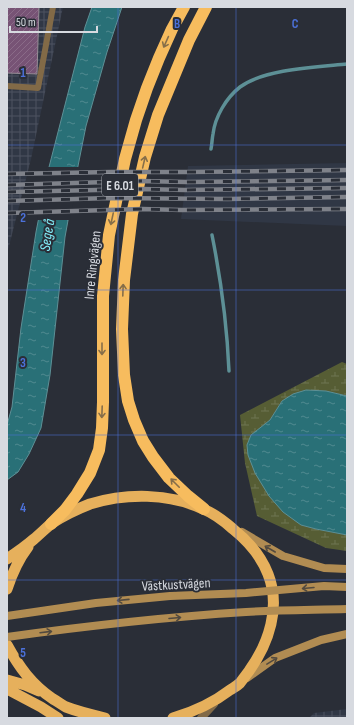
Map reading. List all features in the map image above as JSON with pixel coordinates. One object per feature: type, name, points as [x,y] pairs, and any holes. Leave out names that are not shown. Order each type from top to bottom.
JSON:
[{"type":"highway","name":"Inre Ringvägen","points":[[51,524],[65,510],[77,494],[90,473],[99,450],[103,402],[103,296],[109,236],[125,159],[146,88],[172,29],[184,7]]},
{"type":"highway","name":"E 6.01","points":[[204,509],[169,478],[153,457],[140,434],[128,401],[124,375],[122,329],[124,280],[132,214],[145,157],[158,115],[189,40],[206,7]]},
{"type":"highway","points":[[7,559],[33,540],[51,524],[67,514],[106,500],[127,497],[167,498],[187,502],[204,509],[229,525],[244,538],[253,547],[268,574],[273,594],[274,612],[270,630],[255,662],[240,683],[219,698],[197,709],[173,718]]},
{"type":"highway","points":[[7,589],[15,568],[23,553],[33,540]]},
{"type":"highway","points":[[7,645],[19,666],[46,694]]},
{"type":"highway","points":[[7,680],[46,694],[65,706],[105,718]]},
{"type":"highway","points":[[7,689],[58,718]]},
{"type":"main road","points":[[229,525],[283,556],[324,568],[347,569]]},
{"type":"main road","name":"Västkustvägen","points":[[7,616],[96,603],[170,596],[246,593],[324,586],[347,587]]},
{"type":"main road","points":[[7,638],[100,625],[247,612],[347,610]]},
{"type":"main road","points":[[240,683],[275,658],[321,640],[347,634]]},
{"type":"street","points":[[201,718],[219,698]]},
{"type":"street","points":[[65,706],[80,718]]},
{"type":"lane","points":[[7,86],[38,88],[53,7]]},
{"type":"shaded area","points":[[7,7],[63,7],[31,159],[7,254]]},
{"type":"shaded area","points":[[347,163],[347,226],[181,219],[188,166]]},
{"type":"shaded area","points":[[347,709],[347,718],[309,718],[314,713]]},
{"type":"green space","points":[[342,362],[347,364],[347,396],[326,391],[282,401],[270,420],[261,428],[301,525],[347,535],[347,551],[326,548],[257,516],[245,463],[240,415]]},
{"type":"water","name":"Sege å","points":[[92,7],[122,7],[107,52],[86,126],[76,176],[65,237],[50,375],[41,428],[29,454],[18,472],[7,480],[7,425],[12,407],[21,328],[36,232],[48,171],[85,27]]},
{"type":"water","points":[[306,390],[326,391],[347,396],[347,535],[301,525],[283,512],[269,496],[255,473],[248,455],[247,445],[251,435],[270,420],[282,401],[293,394]]},
{"type":"pier","points":[[47,167],[80,167],[70,220],[37,220]]},
{"type":"building","points":[[7,7],[39,7],[37,74],[7,73]]},
{"type":"waterway","points":[[211,149],[214,128],[222,108],[240,87],[250,81],[276,73],[347,64]]},
{"type":"waterway","points":[[212,235],[223,303],[229,371]]},
{"type":"railway","points":[[7,174],[347,170]]},
{"type":"railway","points":[[7,185],[141,181],[186,182],[347,180]]},
{"type":"railway","points":[[7,192],[142,189],[185,190],[347,188]]},
{"type":"railway","points":[[7,201],[110,198],[228,199],[347,197]]},
{"type":"railway","points":[[7,213],[142,209],[347,209]]}]
